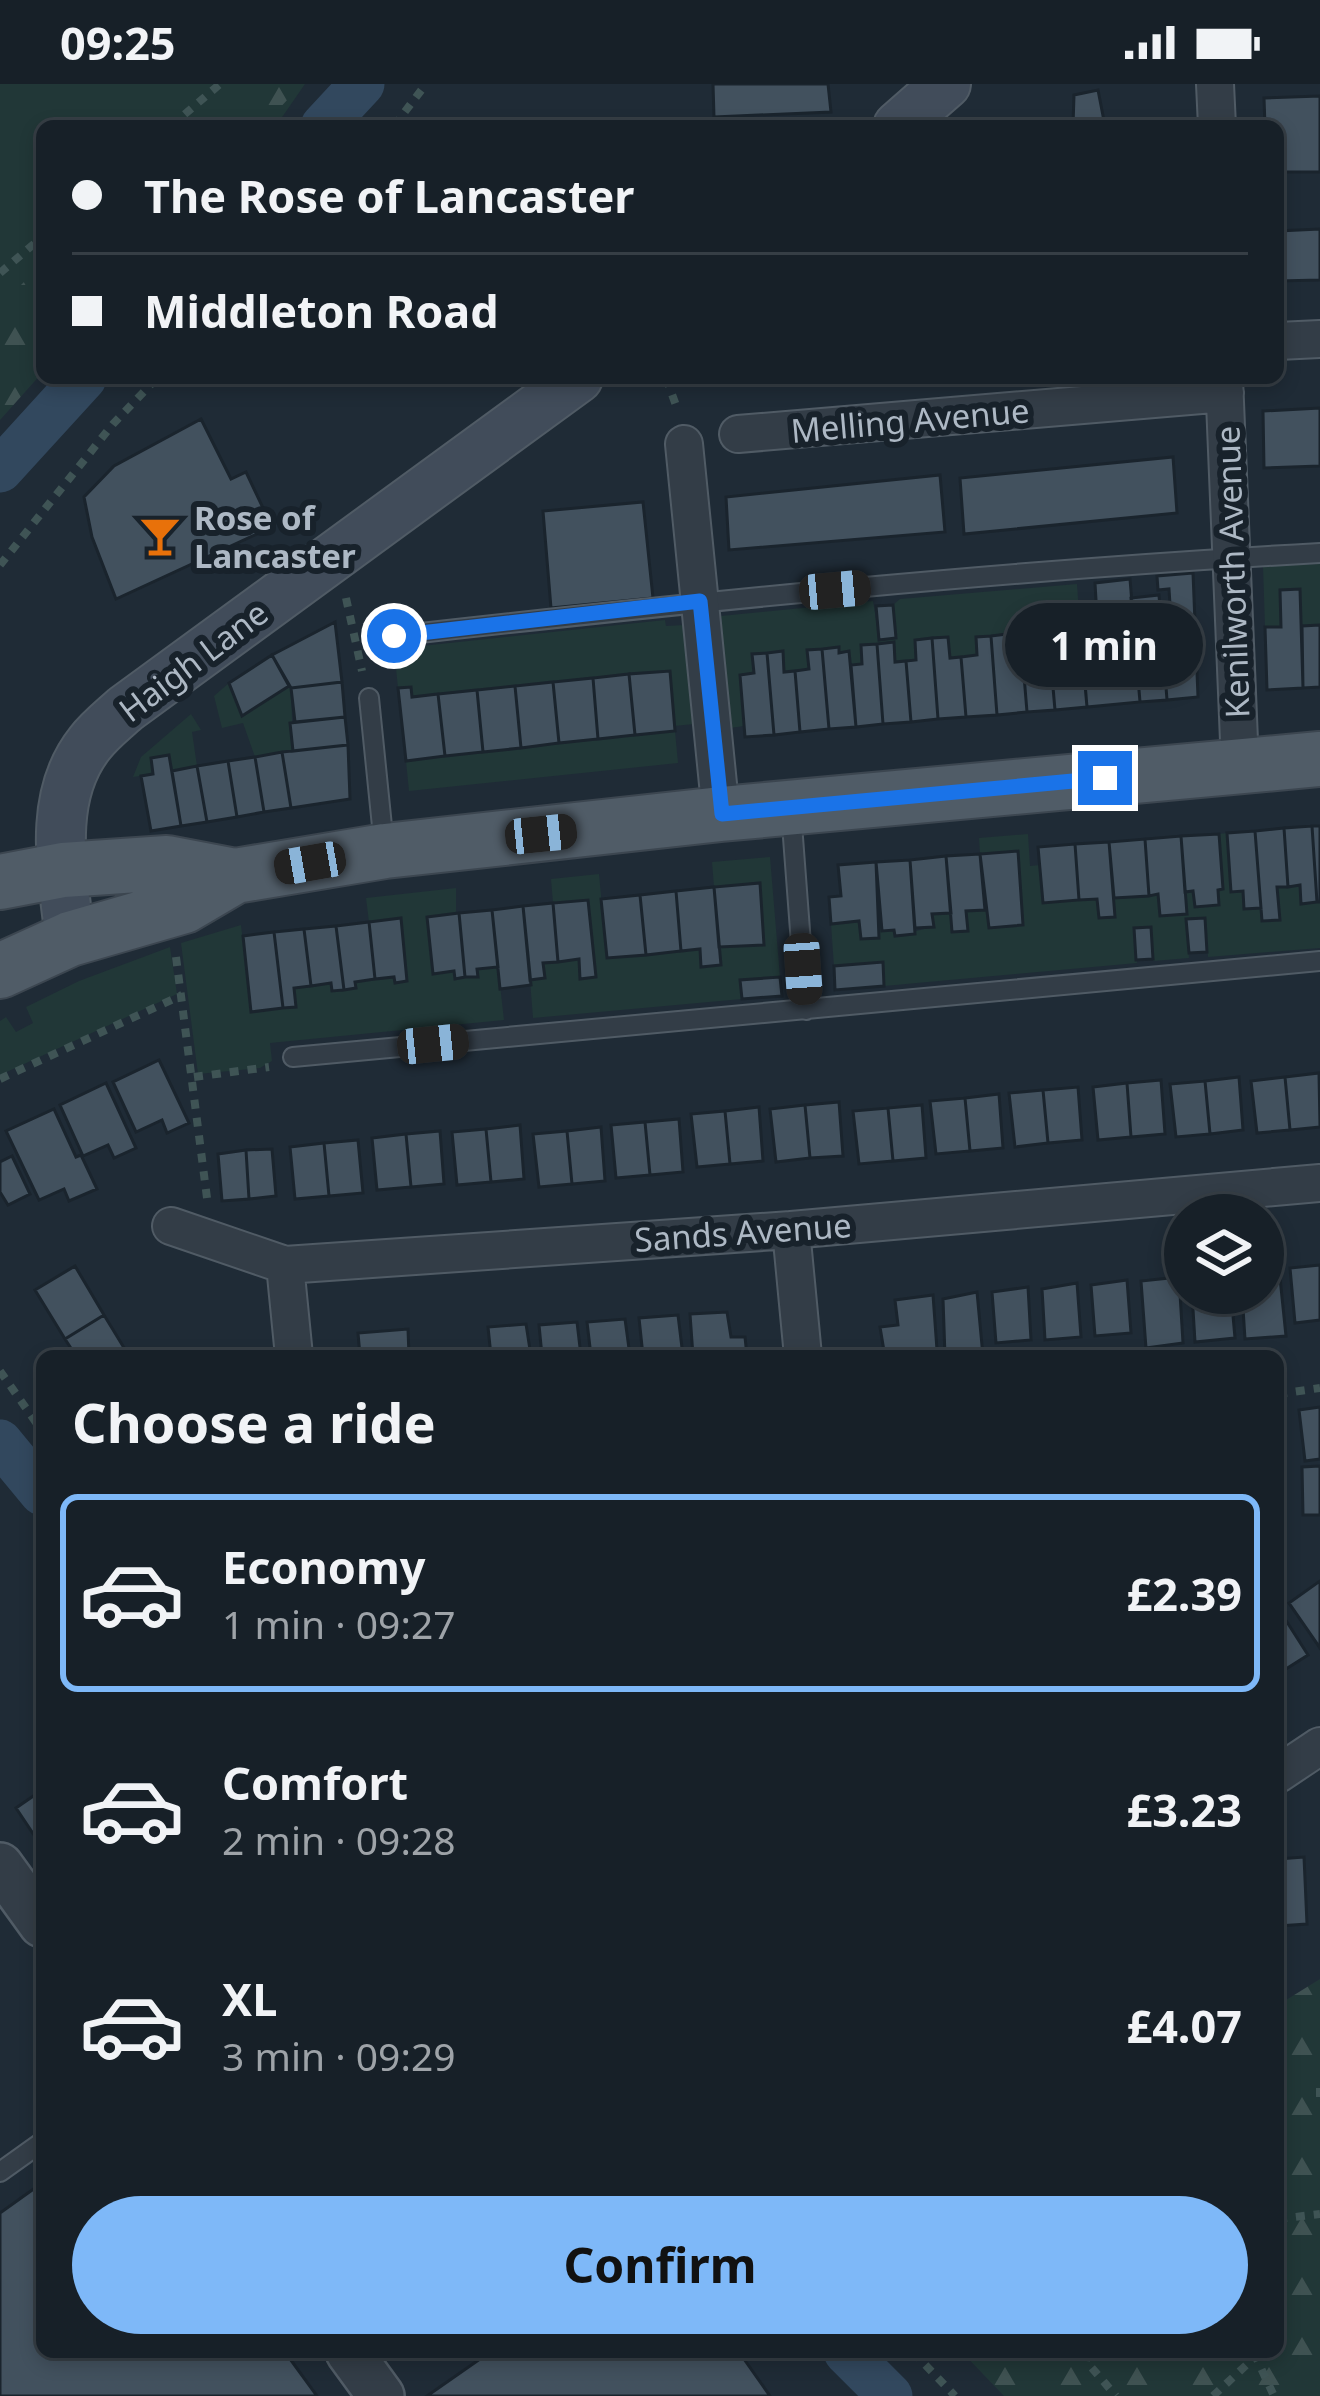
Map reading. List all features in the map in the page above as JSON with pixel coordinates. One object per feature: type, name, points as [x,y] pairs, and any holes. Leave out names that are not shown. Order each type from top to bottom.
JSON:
[{"type":"main road","points":[[905,120],[946,84]]},
{"type":"main road","name":"Haigh Lane","points":[[70,939],[60,825],[70,780],[88,744],[124,709],[570,384]]},
{"type":"main road","points":[[0,882],[63,870],[167,863],[235,876],[385,851],[722,814],[1320,759]]},
{"type":"main road","points":[[0,971],[70,939],[184,906],[235,876]]},
{"type":"street","points":[[1216,84],[1216,120]]},
{"type":"street","points":[[1284,341],[1320,339]]},
{"type":"street","name":"Melling Avenue","points":[[738,434],[1224,386]]},
{"type":"street","name":"Kenilworth Avenue","points":[[1224,386],[1240,766]]},
{"type":"street","points":[[684,445],[722,814]]},
{"type":"street","name":"Sands Avenue","points":[[171,1226],[285,1265],[791,1230],[1320,1183]]},
{"type":"street","points":[[791,1230],[802,1350]]},
{"type":"street","points":[[285,1265],[293,1350]]},
{"type":"street","points":[[1284,1770],[1320,1746]]},
{"type":"street","points":[[0,1865],[36,1916]]},
{"type":"street","points":[[353,2358],[381,2396]]},
{"type":"lane","points":[[394,636],[700,601],[1320,553]]},
{"type":"lane","points":[[369,698],[385,851]]},
{"type":"lane","points":[[791,808],[806,1010]]},
{"type":"lane","points":[[293,1057],[1320,961]]},
{"type":"lane","points":[[0,2172],[36,2146]]},
{"type":"path","points":[[178,120],[220,84]]},
{"type":"path","points":[[399,120],[426,84]]},
{"type":"path","points":[[0,273],[36,242]]},
{"type":"path","points":[[0,565],[113,424],[152,384]]},
{"type":"path","points":[[346,590],[349,625],[369,698]]},
{"type":"path","points":[[174,937],[211,1239]]},
{"type":"path","points":[[0,1079],[182,995]]},
{"type":"path","points":[[194,1077],[261,1071],[293,1057]]},
{"type":"path","points":[[0,1371],[36,1422]]},
{"type":"path","points":[[1284,1393],[1320,1388]]},
{"type":"path","points":[[1320,2088],[1320,2103]]},
{"type":"path","points":[[1284,2218],[1320,2214]]},
{"type":"path","points":[[919,2358],[955,2396]]},
{"type":"path","points":[[1086,2358],[1116,2396]]},
{"type":"path","points":[[1214,2396],[1251,2358]]},
{"type":"path","points":[[1257,2358],[1274,2396]]},
{"type":"green space","points":[[0,84],[305,84],[280,120],[36,120],[36,375],[0,410]]},
{"type":"green space","points":[[243,84],[302,84],[269,120],[216,120]]},
{"type":"green space","points":[[36,270],[36,380],[0,420],[0,306]]},
{"type":"green space","points":[[1320,564],[1320,625],[1302,626],[1300,589],[1281,590],[1281,627],[1265,627],[1263,566]]},
{"type":"green space","points":[[1077,584],[1080,628],[1035,632],[1036,650],[1008,652],[1007,634],[976,636],[977,655],[950,658],[947,637],[915,640],[916,660],[895,662],[893,642],[861,645],[862,664],[851,665],[849,652],[839,653],[838,647],[808,650],[809,669],[784,672],[782,651],[753,654],[754,673],[740,675],[744,726],[730,728],[721,616],[873,601],[879,639],[896,637],[893,605],[900,599]]},
{"type":"green space","points":[[665,620],[666,626],[685,625],[694,724],[674,726],[669,671],[412,697],[398,688],[394,649]]},
{"type":"green space","points":[[229,683],[242,715],[291,688],[293,751],[255,757],[243,723],[222,728],[214,696]]},
{"type":"green space","points":[[191,714],[201,730],[192,732],[197,766],[172,771],[169,756],[152,758],[153,774],[133,777],[141,757]]},
{"type":"green space","points":[[675,731],[678,763],[409,791],[406,761]]},
{"type":"green space","points":[[1227,833],[1231,891],[1243,891],[1244,909],[1261,908],[1263,921],[1279,920],[1277,887],[1300,885],[1301,903],[1320,902],[1320,948],[1208,957],[1205,919],[1186,920],[1189,958],[1153,961],[1151,928],[1134,929],[1137,963],[884,986],[882,962],[834,966],[831,924],[859,921],[862,939],[879,938],[877,919],[894,930],[895,936],[933,927],[932,914],[951,913],[952,932],[967,931],[966,911],[988,910],[990,928],[1023,925],[1017,852],[980,854],[979,838],[1028,834],[1030,866],[1040,865],[1043,903],[1097,899],[1099,918],[1115,916],[1114,898],[1158,894],[1160,915],[1186,914],[1185,892],[1193,891],[1195,907],[1219,905],[1218,890],[1223,888],[1219,834]]},
{"type":"green space","points":[[770,857],[780,977],[741,980],[742,999],[533,1018],[530,980],[545,978],[543,963],[579,959],[581,978],[595,977],[588,901],[553,903],[551,879],[599,874],[607,958],[700,949],[701,967],[720,966],[719,947],[764,944],[714,887],[712,862]]},
{"type":"green space","points":[[456,888],[456,979],[477,977],[477,969],[498,967],[504,1020],[270,1043],[272,1061],[260,1068],[198,1074],[181,943],[241,925],[251,1012],[295,1007],[294,988],[331,983],[333,991],[355,988],[355,982],[394,977],[395,982],[407,981],[401,918],[369,922],[366,898]]},
{"type":"green space","points":[[170,947],[177,994],[0,1075],[0,1021],[6,1017],[16,1032],[33,1023],[26,1007],[79,981]]},
{"type":"green space","points":[[1320,1979],[1320,2396],[1004,2396],[968,2358],[1284,2358],[1284,2001]]},
{"type":"building","points":[[713,84],[828,84],[831,112],[714,117]]},
{"type":"building","points":[[1098,90],[1104,120],[1073,120],[1074,95]]},
{"type":"building","points":[[1320,96],[1320,172],[1284,172],[1284,120],[1265,120],[1264,98]]},
{"type":"building","points":[[1320,229],[1320,280],[1284,281],[1284,231]]},
{"type":"building","points":[[1320,408],[1320,466],[1264,468],[1263,411]]},
{"type":"building","points":[[201,419],[231,479],[246,472],[272,527],[116,599],[92,537],[84,497],[114,466]]},
{"type":"building","points":[[1173,457],[1177,513],[964,534],[960,478]]},
{"type":"building","points":[[940,475],[945,532],[729,550],[726,497]]},
{"type":"building","points":[[643,502],[653,598],[551,608],[543,511]]},
{"type":"building","points":[[1193,573],[1198,697],[1167,700],[1161,620],[1171,620],[1169,589],[1158,590],[1157,576]]},
{"type":"building","points":[[1130,579],[1140,702],[1087,707],[1082,647],[1093,645],[1090,617],[1097,617],[1095,583]]},
{"type":"building","points":[[1300,589],[1303,688],[1267,690],[1265,627],[1281,627],[1280,590]]},
{"type":"building","points":[[1159,595],[1167,700],[1140,702],[1131,598]]},
{"type":"building","points":[[893,605],[896,638],[879,640],[876,606]]},
{"type":"building","points":[[335,622],[342,682],[291,688],[272,655]]},
{"type":"building","points":[[1320,625],[1320,687],[1303,688],[1302,626]]},
{"type":"building","points":[[1080,628],[1087,707],[1055,710],[1048,631]]},
{"type":"building","points":[[1048,631],[1055,710],[1027,712],[1022,651],[1036,650],[1034,632]]},
{"type":"building","points":[[1007,634],[1008,652],[1022,651],[1027,712],[997,715],[991,636]]},
{"type":"building","points":[[991,636],[997,715],[966,717],[961,657],[977,655],[976,637]]},
{"type":"building","points":[[948,637],[950,658],[961,657],[966,717],[938,719],[932,638]]},
{"type":"building","points":[[932,638],[938,719],[911,722],[906,661],[916,660],[915,640]]},
{"type":"building","points":[[894,642],[895,662],[906,661],[911,722],[883,724],[877,644]]},
{"type":"building","points":[[877,644],[883,724],[856,727],[851,665],[862,664],[861,645]]},
{"type":"building","points":[[839,647],[839,653],[849,651],[856,727],[829,729],[822,649]]},
{"type":"building","points":[[822,649],[829,729],[800,732],[795,671],[809,669],[807,650]]},
{"type":"building","points":[[783,651],[784,672],[795,671],[800,732],[774,735],[767,653]]},
{"type":"building","points":[[767,653],[774,735],[745,737],[740,675],[754,673],[752,654]]},
{"type":"building","points":[[272,655],[289,686],[242,716],[229,683]]},
{"type":"building","points":[[670,671],[675,731],[635,735],[629,674]]},
{"type":"building","points":[[629,674],[635,735],[598,739],[593,678]]},
{"type":"building","points":[[593,678],[598,739],[559,743],[553,682]]},
{"type":"building","points":[[342,682],[345,717],[295,722],[291,688]]},
{"type":"building","points":[[553,682],[559,743],[521,748],[515,686]]},
{"type":"building","points":[[515,686],[521,748],[483,752],[477,690]]},
{"type":"building","points":[[411,687],[412,697],[438,694],[445,756],[406,761],[398,688]]},
{"type":"building","points":[[477,690],[483,752],[445,756],[438,694]]},
{"type":"building","points":[[345,717],[348,745],[293,751],[290,723]]},
{"type":"building","points":[[348,745],[350,799],[291,808],[282,752]]},
{"type":"building","points":[[282,752],[291,808],[264,812],[255,757]]},
{"type":"building","points":[[169,755],[181,826],[151,831],[141,776],[153,774],[151,758]]},
{"type":"building","points":[[255,757],[264,812],[237,817],[228,761]]},
{"type":"building","points":[[228,761],[237,817],[207,822],[197,766]]},
{"type":"building","points":[[197,766],[207,822],[181,826],[172,771]]},
{"type":"building","points":[[1312,826],[1317,902],[1301,904],[1300,885],[1288,887],[1284,828]]},
{"type":"building","points":[[1312,826],[1320,826],[1320,902],[1317,902]]},
{"type":"building","points":[[1284,828],[1288,887],[1277,887],[1280,920],[1262,921],[1255,831]]},
{"type":"building","points":[[1255,831],[1261,908],[1244,909],[1243,891],[1231,892],[1227,833]]},
{"type":"building","points":[[1219,834],[1223,889],[1218,890],[1219,905],[1195,907],[1193,891],[1185,892],[1181,836]]},
{"type":"building","points":[[1181,836],[1187,914],[1160,916],[1158,894],[1149,896],[1145,839]]},
{"type":"building","points":[[1145,839],[1149,896],[1114,898],[1109,842]]},
{"type":"building","points":[[1109,842],[1115,917],[1099,918],[1097,899],[1079,900],[1075,844]]},
{"type":"building","points":[[1075,844],[1079,900],[1043,903],[1038,847]]},
{"type":"building","points":[[1018,851],[1023,925],[989,928],[980,854]]},
{"type":"building","points":[[980,854],[985,910],[966,911],[968,931],[952,932],[946,856]]},
{"type":"building","points":[[946,856],[951,913],[932,914],[934,927],[915,928],[910,860]]},
{"type":"building","points":[[910,860],[915,934],[895,936],[894,930],[882,931],[876,862]]},
{"type":"building","points":[[876,862],[879,938],[861,939],[859,921],[831,924],[829,897],[841,896],[838,865]]},
{"type":"building","points":[[760,883],[764,945],[719,947],[714,887]]},
{"type":"building","points":[[714,887],[721,965],[701,967],[700,949],[681,951],[676,891]]},
{"type":"building","points":[[676,891],[681,951],[646,955],[640,895]]},
{"type":"building","points":[[640,895],[646,955],[607,958],[601,899]]},
{"type":"building","points":[[588,900],[596,977],[580,979],[579,959],[558,962],[553,903]]},
{"type":"building","points":[[553,903],[558,962],[543,963],[545,978],[530,980],[523,906]]},
{"type":"building","points":[[523,906],[531,985],[500,989],[492,910]]},
{"type":"building","points":[[492,910],[498,967],[477,969],[478,977],[465,977],[459,913]]},
{"type":"building","points":[[459,913],[465,977],[455,979],[454,971],[433,974],[427,917]]},
{"type":"building","points":[[401,918],[407,981],[375,979],[369,922]]},
{"type":"building","points":[[1205,918],[1207,952],[1189,953],[1186,919]]},
{"type":"building","points":[[369,922],[375,979],[355,982],[356,988],[344,990],[336,926]]},
{"type":"building","points":[[336,926],[344,990],[332,991],[331,983],[311,986],[304,929]]},
{"type":"building","points":[[1151,927],[1153,959],[1136,960],[1134,928]]},
{"type":"building","points":[[304,929],[311,986],[294,988],[296,1007],[283,1008],[274,932]]},
{"type":"building","points":[[274,932],[283,1008],[251,1012],[243,936]]},
{"type":"building","points":[[883,962],[884,986],[835,990],[834,966]]},
{"type":"building","points":[[780,977],[782,996],[742,999],[740,980]]},
{"type":"building","points":[[159,1060],[189,1123],[167,1133],[162,1120],[136,1132],[113,1082]]},
{"type":"building","points":[[1319,1073],[1320,1127],[1290,1130],[1285,1077]]},
{"type":"building","points":[[1239,1077],[1243,1130],[1210,1134],[1205,1081]]},
{"type":"building","points":[[1285,1077],[1290,1130],[1257,1133],[1251,1081]]},
{"type":"building","points":[[1161,1080],[1165,1134],[1131,1137],[1127,1083]]},
{"type":"building","points":[[1205,1081],[1210,1134],[1176,1137],[1170,1084]]},
{"type":"building","points":[[106,1083],[136,1148],[114,1158],[108,1145],[83,1156],[60,1105]]},
{"type":"building","points":[[1127,1083],[1131,1137],[1098,1140],[1093,1087]]},
{"type":"building","points":[[1078,1087],[1082,1140],[1048,1143],[1043,1090]]},
{"type":"building","points":[[1043,1090],[1048,1143],[1015,1147],[1009,1093]]},
{"type":"building","points":[[999,1094],[1003,1148],[970,1151],[965,1098]]},
{"type":"building","points":[[965,1098],[970,1151],[936,1154],[930,1101]]},
{"type":"building","points":[[839,1102],[843,1156],[810,1158],[805,1105]]},
{"type":"building","points":[[805,1105],[810,1158],[776,1162],[770,1109]]},
{"type":"building","points":[[922,1105],[926,1158],[893,1161],[888,1108]]},
{"type":"building","points":[[759,1107],[763,1161],[730,1164],[725,1111]]},
{"type":"building","points":[[888,1108],[893,1161],[859,1164],[853,1111]]},
{"type":"building","points":[[54,1109],[97,1189],[69,1201],[64,1189],[39,1200],[6,1131]]},
{"type":"building","points":[[725,1111],[730,1164],[697,1167],[691,1114]]},
{"type":"building","points":[[679,1119],[683,1172],[650,1175],[645,1122]]},
{"type":"building","points":[[645,1122],[650,1175],[616,1178],[611,1125]]},
{"type":"building","points":[[520,1125],[524,1179],[491,1182],[486,1129]]},
{"type":"building","points":[[601,1127],[605,1181],[572,1184],[567,1131]]},
{"type":"building","points":[[486,1129],[491,1182],[457,1185],[452,1132]]},
{"type":"building","points":[[440,1131],[444,1184],[411,1187],[406,1134]]},
{"type":"building","points":[[567,1131],[572,1184],[539,1187],[533,1134]]},
{"type":"building","points":[[406,1134],[411,1187],[377,1190],[372,1138]]},
{"type":"building","points":[[358,1140],[363,1193],[329,1196],[324,1143]]},
{"type":"building","points":[[324,1143],[329,1196],[295,1199],[290,1147]]},
{"type":"building","points":[[272,1149],[276,1196],[249,1199],[246,1150]]},
{"type":"building","points":[[246,1150],[249,1199],[222,1201],[218,1154]]},
{"type":"building","points":[[12,1156],[30,1194],[8,1205],[0,1192],[0,1162]]},
{"type":"building","points":[[1320,1265],[1320,1320],[1295,1323],[1290,1268]]},
{"type":"building","points":[[75,1266],[104,1315],[65,1339],[35,1290]]},
{"type":"building","points":[[1164,1279],[1164,1314],[1181,1314],[1183,1343],[1146,1348],[1141,1281]]},
{"type":"building","points":[[1127,1280],[1131,1333],[1095,1336],[1091,1285]]},
{"type":"building","points":[[1077,1283],[1081,1337],[1045,1340],[1042,1289]]},
{"type":"building","points":[[1028,1287],[1031,1340],[996,1343],[992,1292]]},
{"type":"building","points":[[977,1292],[982,1350],[945,1350],[943,1299]]},
{"type":"building","points":[[933,1295],[937,1350],[884,1350],[880,1327],[898,1325],[895,1300]]},
{"type":"building","points":[[727,1312],[731,1337],[745,1337],[746,1350],[693,1350],[690,1314]]},
{"type":"building","points":[[1193,1314],[1233,1314],[1235,1338],[1195,1342]]},
{"type":"building","points":[[1243,1314],[1284,1314],[1286,1336],[1245,1339]]},
{"type":"building","points":[[104,1315],[125,1350],[72,1350],[65,1339]]},
{"type":"building","points":[[678,1315],[682,1350],[642,1350],[639,1318]]},
{"type":"building","points":[[625,1319],[629,1350],[590,1350],[587,1322]]},
{"type":"building","points":[[577,1322],[580,1350],[541,1350],[539,1325]]},
{"type":"building","points":[[526,1324],[530,1350],[490,1350],[488,1327]]},
{"type":"building","points":[[408,1329],[409,1350],[359,1350],[358,1333]]},
{"type":"building","points":[[1320,1407],[1320,1459],[1305,1461],[1299,1410]]},
{"type":"building","points":[[1320,1466],[1320,1515],[1303,1515],[1302,1467]]},
{"type":"building","points":[[1320,1581],[1320,1648],[1289,1603]]},
{"type":"building","points":[[1284,1617],[1308,1655],[1284,1670]]},
{"type":"building","points":[[36,1794],[36,1838],[16,1808]]},
{"type":"building","points":[[1304,1857],[1307,1924],[1284,1926],[1284,1859]]},
{"type":"building","points":[[36,2187],[36,2358],[289,2358],[317,2396],[0,2396],[0,2213]]},
{"type":"building","points":[[481,2358],[743,2358],[770,2396],[427,2396]]},
{"type":"waterway","points":[[329,120],[362,84]]},
{"type":"waterway","points":[[0,470],[79,384]]},
{"type":"waterway","points":[[0,1442],[36,1486]]},
{"type":"waterway","points":[[852,2358],[890,2396]]},
{"type":"place","name":"Rose of Lancaster","points":[[160,536]]},
{"type":"route","points":[[394,636],[700,601],[722,814],[1105,778]]}]
